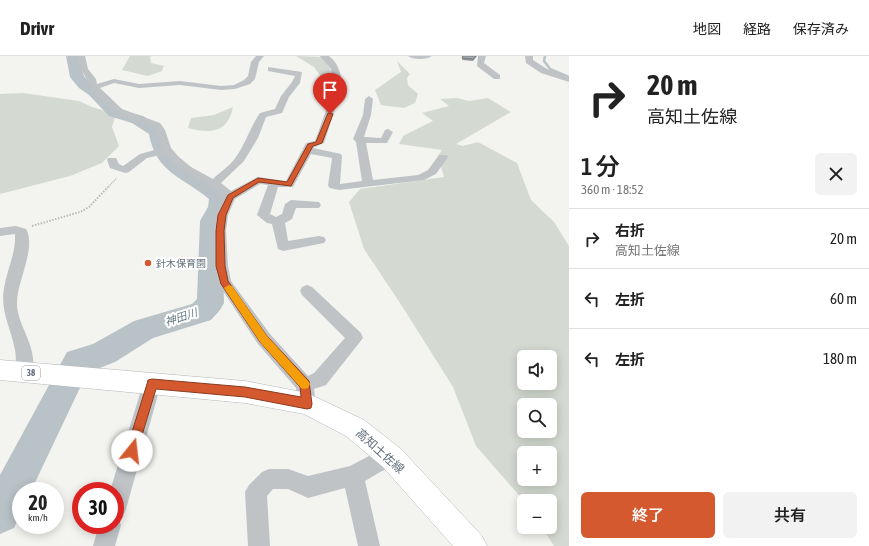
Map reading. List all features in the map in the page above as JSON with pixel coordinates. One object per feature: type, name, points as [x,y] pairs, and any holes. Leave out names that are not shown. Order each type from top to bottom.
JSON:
[{"type":"main road","name":"高知土佐線","points":[[0,370],[245,392],[306,394],[355,428],[392,458],[472,546]]},
{"type":"street","points":[[81,56],[84,69],[92,79],[94,87],[100,91],[111,104],[124,114],[151,122],[160,129],[167,151],[183,166],[224,189],[230,197]]},
{"type":"street","points":[[94,87],[114,81],[139,86],[180,83],[221,88],[235,87],[247,82],[252,77],[255,62],[260,56]]},
{"type":"street","points":[[307,291],[355,338],[306,394],[264,339],[224,282],[221,266],[220,231],[222,215],[230,197],[258,180],[289,185],[310,145],[319,143],[332,105],[339,97],[336,70],[333,64],[324,56]]},
{"type":"street","points":[[412,56],[428,56]]},
{"type":"street","points":[[482,56],[480,64],[497,77]]},
{"type":"street","points":[[530,56],[529,61],[534,66],[569,80]]},
{"type":"street","points":[[215,183],[239,161],[253,138],[258,123],[263,115],[279,111],[285,96],[296,83],[299,74],[271,69]]},
{"type":"street","points":[[368,184],[361,139],[358,139],[358,133],[367,114],[369,99]]},
{"type":"street","points":[[361,139],[384,141],[388,132]]},
{"type":"street","points":[[308,150],[337,156],[334,186],[420,178],[432,172],[443,157]]},
{"type":"street","points":[[112,160],[114,166],[125,170],[135,160],[145,155],[167,151]]},
{"type":"street","points":[[274,183],[263,215],[271,220],[278,221],[288,216],[291,204],[315,205]]},
{"type":"street","points":[[278,221],[282,246],[319,240]]},
{"type":"street","points":[[0,232],[16,230],[21,232],[22,243],[19,263],[10,287],[9,305],[24,351],[24,372]]},
{"type":"street","points":[[123,482],[152,384]]},
{"type":"street","points":[[259,546],[256,492],[269,479],[288,479],[308,487],[353,476],[378,462],[392,458]]},
{"type":"street","points":[[353,476],[369,546]]},
{"type":"street","points":[[104,546],[107,534]]},
{"type":"path","points":[[21,232],[89,207],[125,170]]},
{"type":"shaded area","points":[[130,56],[152,56],[150,57],[151,63],[164,66],[162,71],[148,76],[122,70]]},
{"type":"shaded area","points":[[296,56],[322,57],[332,73],[330,90],[321,87],[322,78],[314,67]]},
{"type":"shaded area","points":[[397,61],[410,74],[407,78],[408,85],[418,94],[415,103],[404,108],[381,105],[375,90],[401,72]]},
{"type":"shaded area","points":[[23,93],[79,101],[92,107],[116,114],[112,127],[119,146],[102,163],[70,176],[0,194],[0,94]]},
{"type":"shaded area","points":[[457,98],[469,101],[488,98],[511,112],[456,144],[463,146],[478,142],[517,163],[531,200],[554,222],[569,246],[569,546],[554,546],[546,534],[557,534],[557,494],[518,494],[476,446],[453,387],[364,249],[349,202],[360,189],[444,177],[438,156],[442,150],[399,144],[403,136],[433,121],[422,113],[449,106],[440,99]]},
{"type":"shaded area","points":[[233,107],[231,116],[227,122],[217,130],[204,131],[188,128],[191,118],[214,115]]},
{"type":"building","points":[[463,56],[476,56],[473,59],[462,58]]},
{"type":"waterway","name":"神田川","points":[[0,514],[78,361],[89,360],[104,353],[144,329],[201,312],[210,303],[211,221],[219,207],[220,197],[210,189],[180,171],[172,164],[165,156],[160,146],[157,132],[137,119],[125,117],[115,113],[94,92],[84,85],[77,77],[72,56]]},
{"type":"waterway","points":[[545,56],[544,61],[550,69],[569,77]]},
{"type":"slow traffic","points":[[229,288],[264,339],[304,384]]},
{"type":"place","name":"針木保育園","points":[[148,263]]},
{"type":"route","points":[[132,451],[152,384],[245,392],[307,404],[305,385],[264,339],[224,282],[221,266],[220,231],[222,215],[230,197],[258,180],[289,185],[310,145],[319,143],[330,114]]}]
